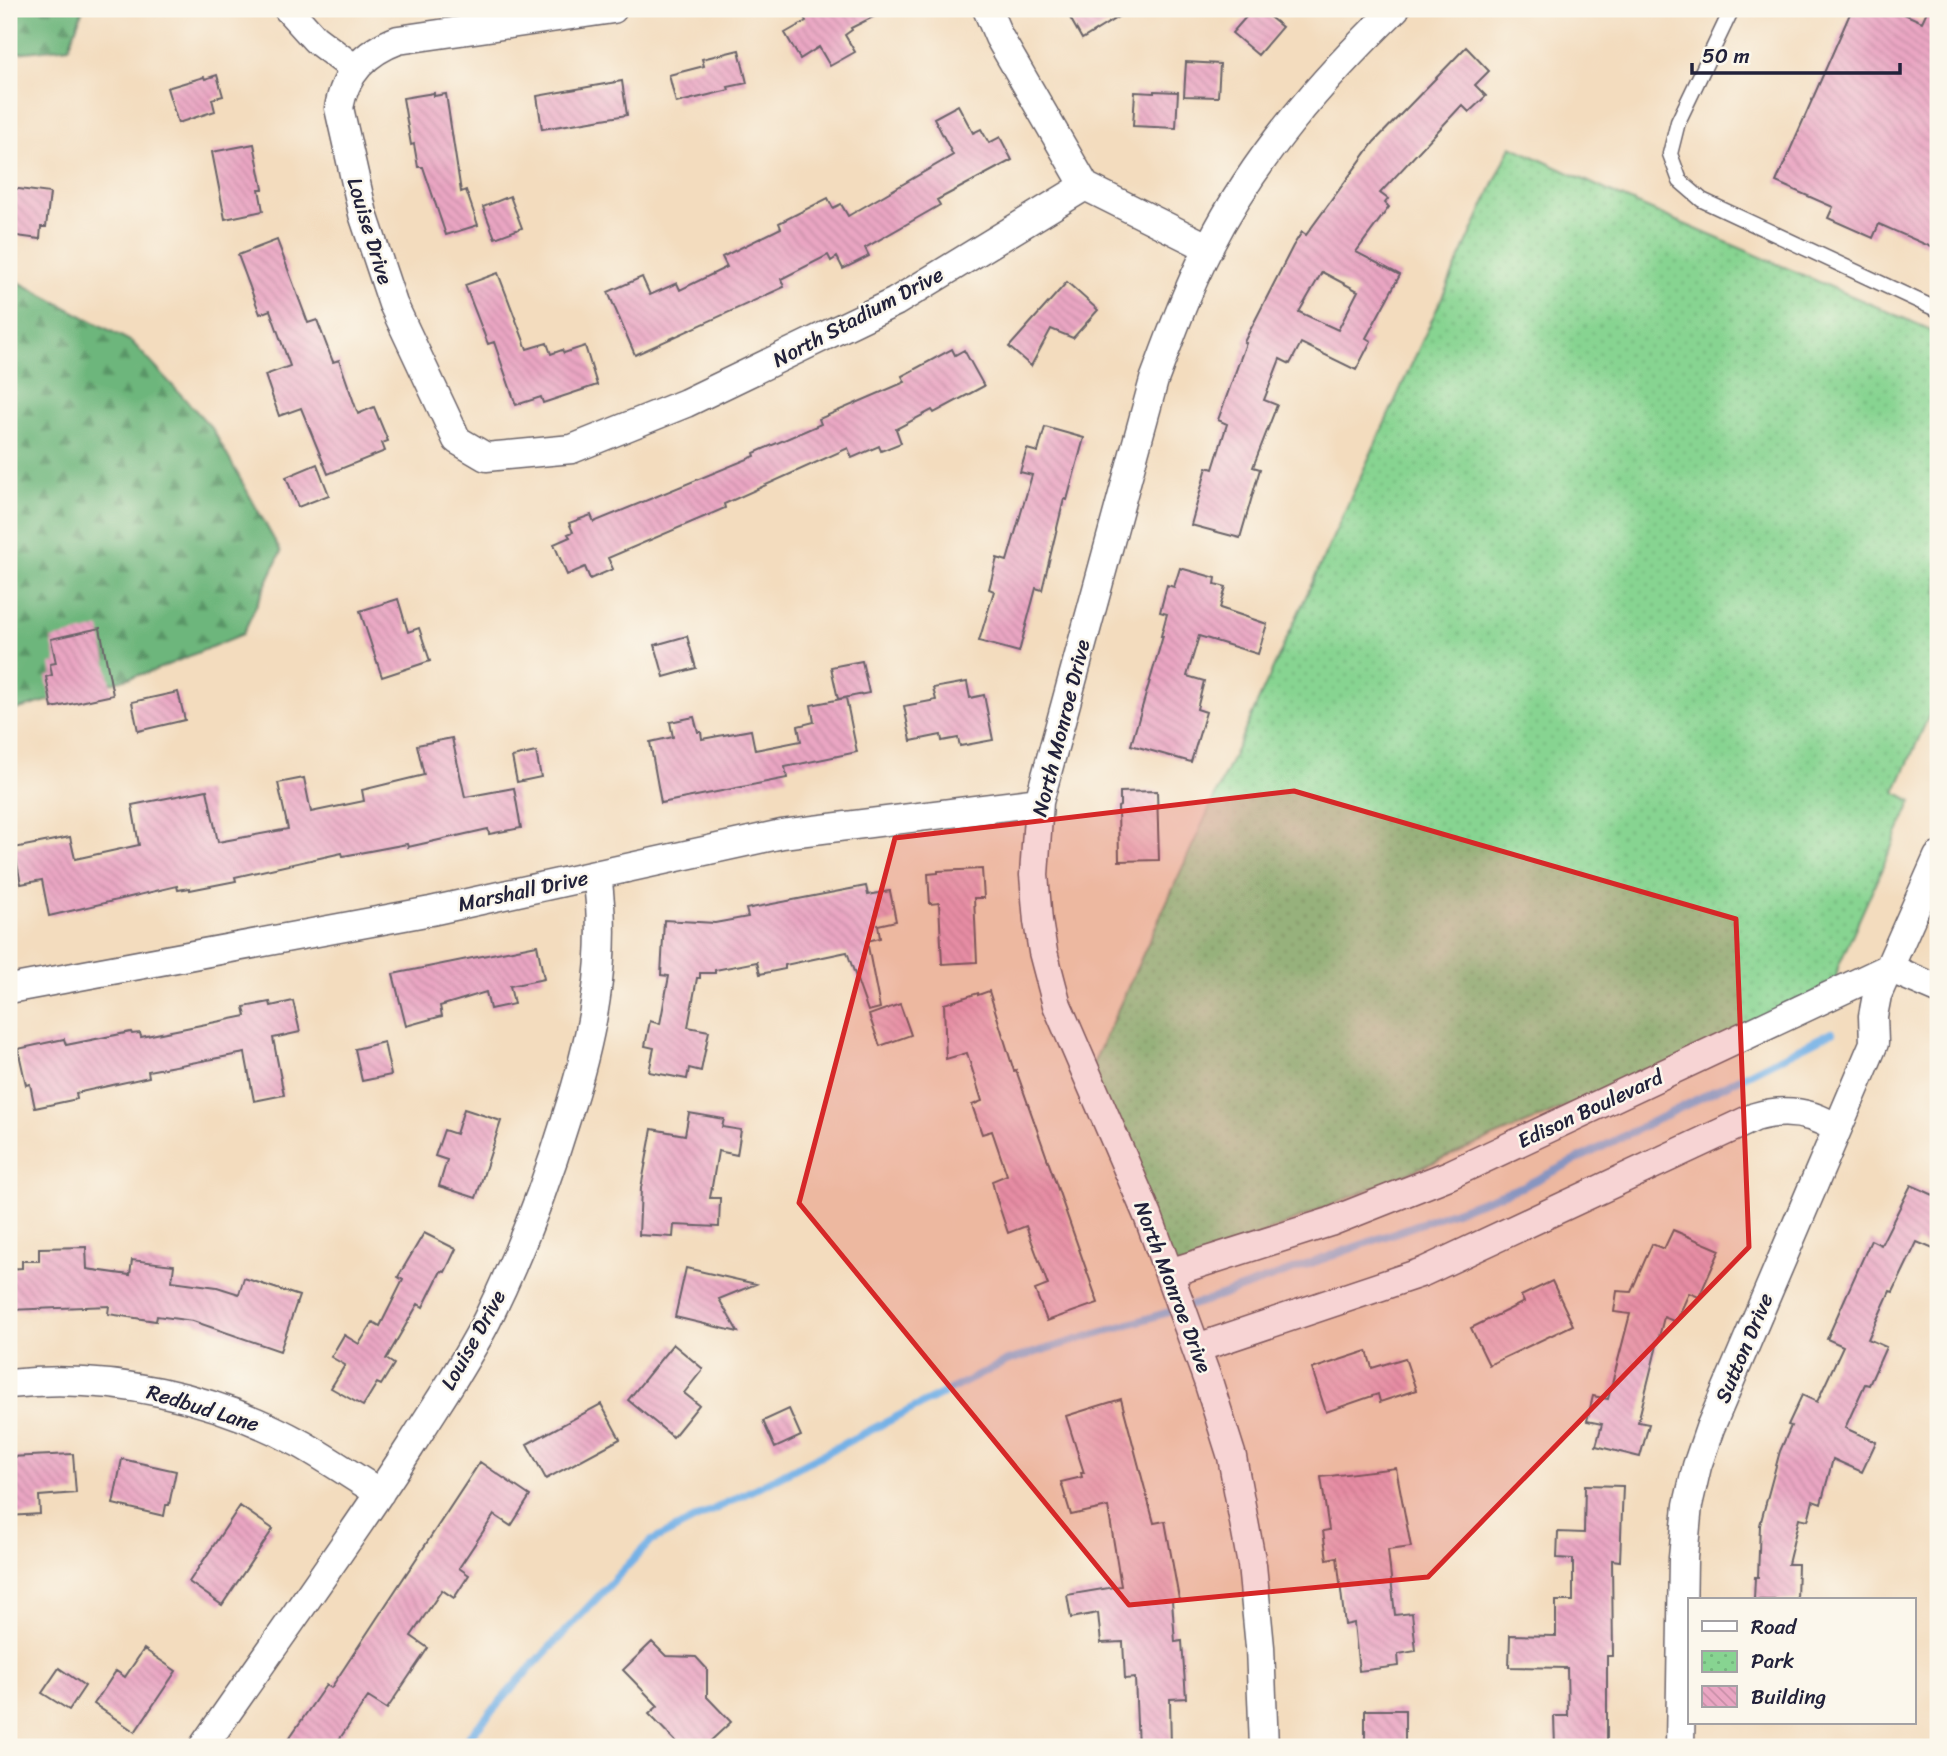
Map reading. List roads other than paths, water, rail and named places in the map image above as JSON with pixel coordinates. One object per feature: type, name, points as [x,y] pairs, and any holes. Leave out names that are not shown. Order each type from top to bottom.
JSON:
[{"type":"street","points":[[288,9],[315,40],[355,69],[375,50],[398,40],[613,9]]},
{"type":"street","points":[[987,9],[999,37],[1085,186],[1209,248]]},
{"type":"street","name":"North Monroe Drive","points":[[1264,1747],[1260,1647],[1246,1525],[1231,1457],[1194,1343],[1148,1216],[1068,1034],[1053,992],[1039,931],[1034,875],[1039,802],[1154,380],[1179,312],[1209,248],[1251,177],[1281,135],[1345,58],[1395,9]]},
{"type":"street","name":"Louise Drive","points":[[355,69],[345,87],[339,108],[348,156],[374,251],[393,304],[457,440],[486,457]]},
{"type":"street","name":"North Stadium Drive","points":[[486,457],[572,449],[686,403],[895,302],[1085,186]]},
{"type":"street","name":"Marshall Drive","points":[[9,989],[432,911],[782,834],[1039,802]]},
{"type":"street","points":[[1938,857],[1889,968],[1938,989]]},
{"type":"street","name":"Louise Drive","points":[[203,1747],[380,1493],[451,1382],[485,1322],[522,1244],[547,1181],[575,1093],[592,1024],[602,944],[602,910],[597,875]]},
{"type":"street","name":"Edison Boulevard","points":[[1172,1281],[1449,1175],[1889,968]]},
{"type":"street","name":"Sutton Drive","points":[[1681,1747],[1683,1558],[1688,1505],[1697,1466],[1710,1428],[1874,1043],[1874,1004],[1889,968]]},
{"type":"street","points":[[1194,1343],[1423,1272],[1755,1117],[1776,1112],[1798,1113],[1815,1117],[1837,1129]]},
{"type":"street","name":"Redbud Lane","points":[[9,1384],[75,1382],[127,1386],[190,1400],[251,1420],[289,1438],[380,1493]]},
{"type":"lane","points":[[1732,9],[1678,122],[1670,154],[1680,181],[1702,200],[1938,310]]},
{"type":"waterway","points":[[460,1747],[522,1677],[650,1542],[1007,1361],[1212,1299],[1524,1186],[1832,1032]]}]
